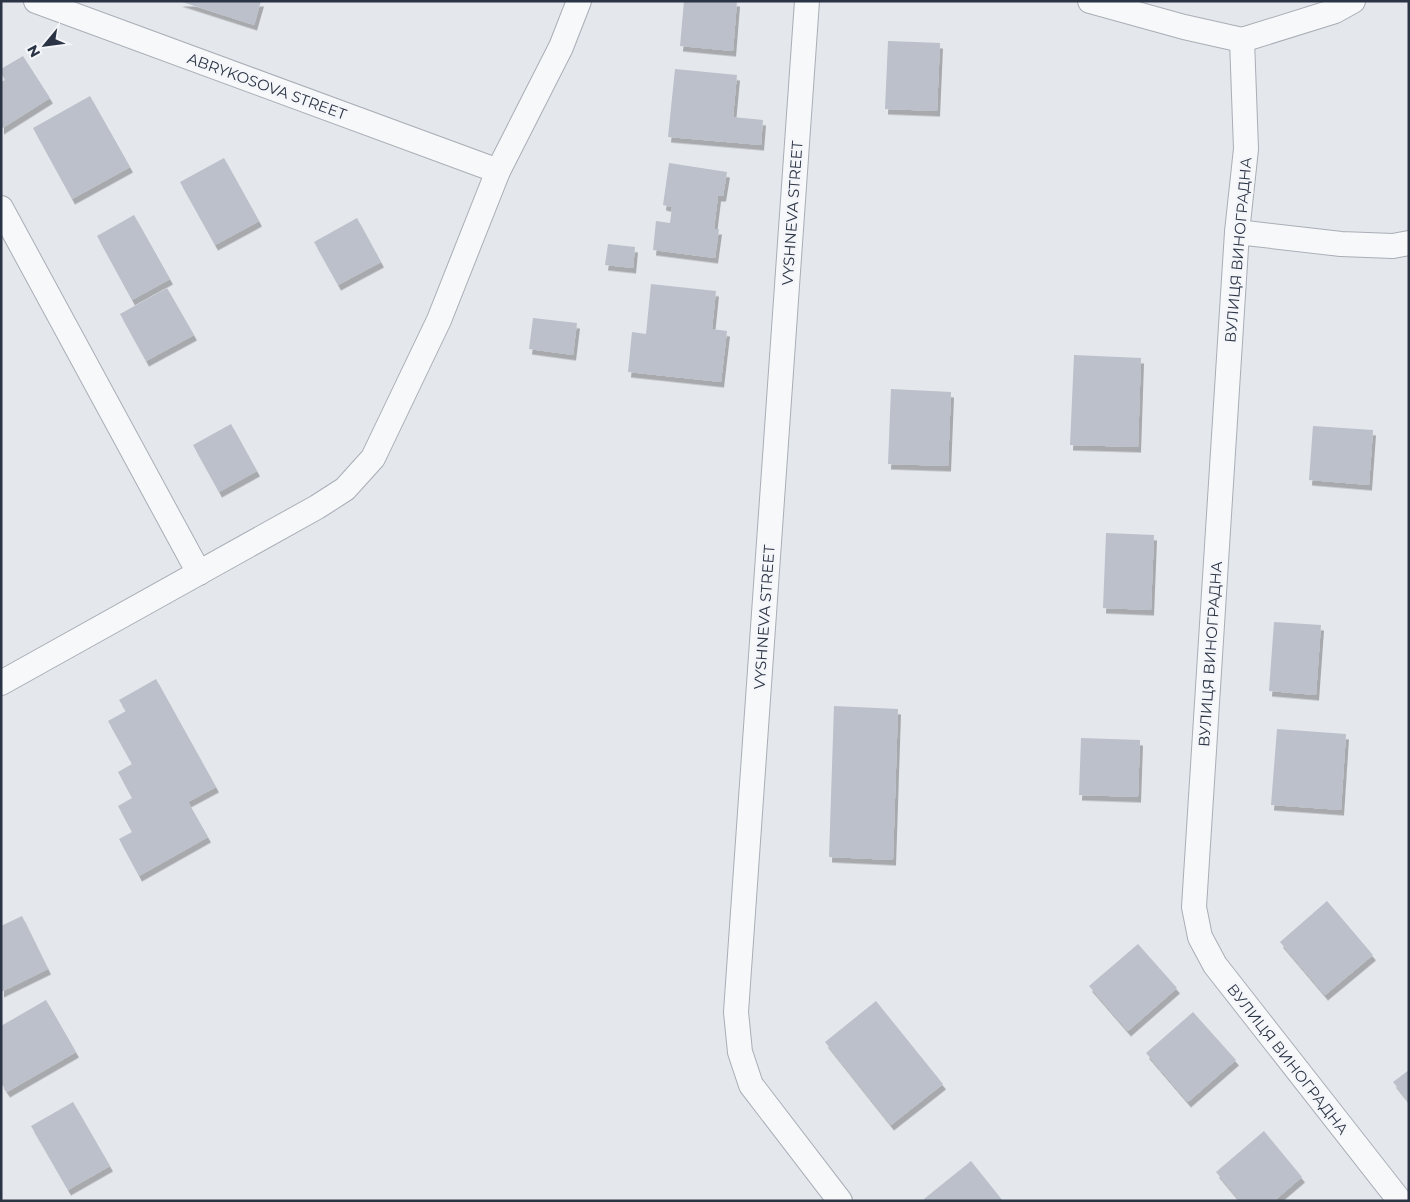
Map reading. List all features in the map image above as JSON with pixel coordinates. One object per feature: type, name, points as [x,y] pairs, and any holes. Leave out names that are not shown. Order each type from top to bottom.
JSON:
[{"type":"street","name":"ABRYKOSOVA STREET","points":[[36,1],[498,171]]},
{"type":"street","points":[[1,682],[317,507],[345,489],[373,458],[439,320],[498,171],[560,47],[579,1]]},
{"type":"street","name":"VYSHNEVA STREET","points":[[807,1],[736,1012],[740,1052],[751,1085],[840,1201]]},
{"type":"street","points":[[1090,1],[1184,27],[1242,40],[1334,11],[1353,1]]},
{"type":"street","name":"ВУЛИЦЯ ВИНОГРАДНА","points":[[1242,40],[1246,149],[1237,232],[1194,907],[1200,937],[1215,965],[1400,1201]]},
{"type":"street","points":[[1,208],[199,573]]},
{"type":"street","points":[[1237,232],[1341,244],[1393,246],[1409,243]]},
{"type":"building","points":[[179,1],[261,1],[254,25]]},
{"type":"building","points":[[684,1],[737,1],[733,51],[680,46]]},
{"type":"building","points":[[888,41],[940,43],[937,111],[885,109]]},
{"type":"building","points":[[23,56],[50,98],[1,129],[1,82],[5,80],[1,69]]},
{"type":"building","points":[[675,69],[737,75],[733,117],[763,120],[761,145],[668,137]]},
{"type":"building","points":[[90,96],[130,167],[72,199],[33,128]]},
{"type":"building","points":[[224,158],[259,221],[215,245],[180,182]]},
{"type":"building","points":[[669,163],[727,172],[723,196],[718,196],[714,229],[719,229],[715,258],[653,250],[656,221],[670,223],[672,207],[663,205]]},
{"type":"building","points":[[134,215],[170,279],[132,300],[97,236]]},
{"type":"building","points":[[357,218],[381,262],[338,285],[314,242]]},
{"type":"building","points":[[608,244],[635,247],[633,268],[605,265]]},
{"type":"building","points":[[651,284],[716,291],[712,329],[727,331],[721,382],[628,372],[632,332],[646,334]]},
{"type":"building","points":[[167,288],[194,335],[146,361],[120,314]]},
{"type":"building","points":[[533,318],[577,323],[573,355],[529,349]]},
{"type":"building","points":[[1074,355],[1141,358],[1138,447],[1070,445]]},
{"type":"building","points":[[891,389],[951,392],[948,466],[888,464]]},
{"type":"building","points":[[231,424],[257,471],[219,492],[193,445]]},
{"type":"building","points":[[1313,426],[1373,430],[1369,485],[1309,480]]},
{"type":"building","points":[[1106,533],[1154,535],[1151,610],[1103,608]]},
{"type":"building","points":[[1274,622],[1321,625],[1316,695],[1269,691]]},
{"type":"building","points":[[156,679],[216,787],[188,802],[208,837],[139,876],[119,839],[132,832],[118,806],[132,798],[118,772],[132,764],[108,721],[126,711],[119,700]]},
{"type":"building","points":[[834,706],[898,709],[893,860],[829,857]]},
{"type":"building","points":[[1277,729],[1346,734],[1341,810],[1271,805]]},
{"type":"building","points":[[1081,738],[1140,740],[1138,797],[1079,795]]},
{"type":"building","points":[[1327,901],[1373,955],[1325,995],[1280,942]]},
{"type":"building","points":[[22,916],[48,969],[1,992],[1,926]]},
{"type":"building","points":[[1138,944],[1177,988],[1128,1031],[1089,986]]},
{"type":"building","points":[[46,1000],[76,1052],[7,1092],[1,1083],[1,1026]]},
{"type":"building","points":[[876,1001],[943,1084],[891,1125],[825,1042]]},
{"type":"building","points":[[1193,1012],[1236,1060],[1188,1102],[1146,1053]]},
{"type":"building","points":[[1409,1070],[1409,1102],[1393,1082]]},
{"type":"building","points":[[73,1102],[110,1166],[68,1190],[31,1126]]},
{"type":"building","points":[[1264,1131],[1302,1177],[1274,1201],[1240,1201],[1216,1172]]},
{"type":"building","points":[[971,1161],[1003,1201],[925,1201],[924,1199]]}]
